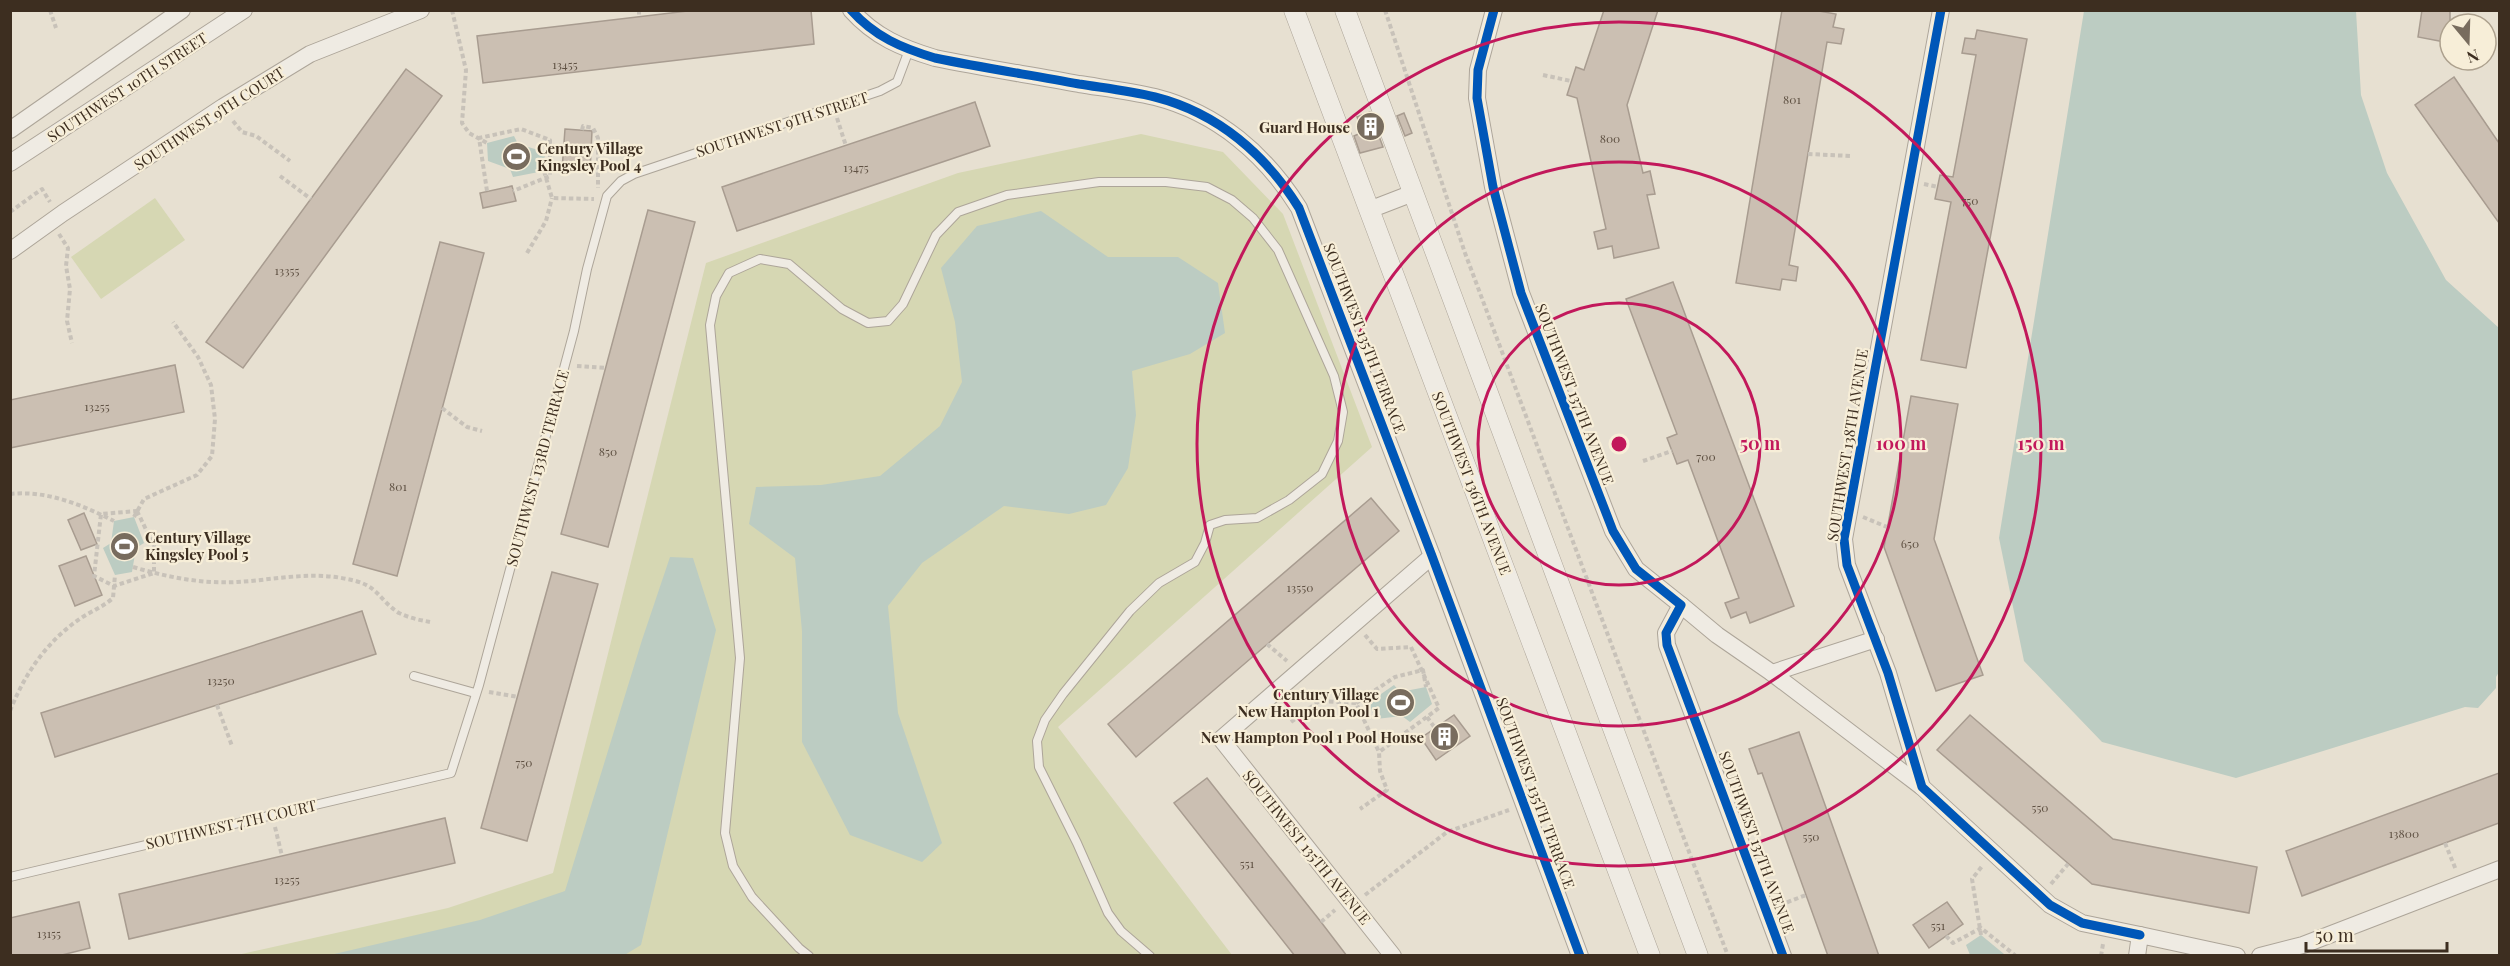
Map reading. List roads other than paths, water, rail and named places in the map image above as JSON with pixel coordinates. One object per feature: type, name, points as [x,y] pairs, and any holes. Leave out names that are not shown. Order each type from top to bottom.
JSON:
[{"type":"street","name":"SOUTHWEST 10TH STREET","points":[[10,130],[182,10]]},
{"type":"street","name":"SOUTHWEST 10TH STREET","points":[[10,163],[244,10]]},
{"type":"street","name":"SOUTHWEST 9TH COURT","points":[[10,251],[223,107],[310,54],[421,10]]},
{"type":"street","name":"SOUTHWEST 135TH TERRACE","points":[[851,10],[878,35],[909,50],[953,62],[1157,98],[1174,103],[1216,123],[1252,149],[1285,186],[1299,208],[1432,556],[1580,956]]},
{"type":"street","name":"SOUTHWEST 136TH AVENUE","points":[[1294,10],[1650,956]]},
{"type":"street","points":[[1345,10],[1698,956]]},
{"type":"street","name":"SOUTHWEST 137TH AVENUE","points":[[1494,10],[1478,70],[1477,98],[1493,187],[1521,293],[1595,490],[1613,531],[1636,569],[1681,606],[1666,633],[1667,645],[1783,956]]},
{"type":"street","name":"SOUTHWEST 138TH AVENUE","points":[[1941,10],[1844,539],[1847,565],[1876,639],[1922,787],[2050,905],[2082,923],[2237,956]]},
{"type":"street","points":[[1369,210],[1413,193]]},
{"type":"street","name":"SOUTHWEST 135TH AVENUE","points":[[1393,956],[1221,739],[1432,556]]},
{"type":"street","points":[[1681,606],[1922,787]]},
{"type":"street","points":[[1772,674],[1876,639]]},
{"type":"street","points":[[2260,956],[2303,945],[2499,869]]},
{"type":"street","points":[[2137,956],[2140,935]]},
{"type":"lane","name":"SOUTHWEST 9TH STREET","points":[[634,174],[880,91],[897,82],[909,50]]},
{"type":"lane","name":"SOUTHWEST 133RD TERRACE","points":[[451,773],[476,692],[566,362],[607,196],[621,181],[634,174]]},
{"type":"lane","points":[[809,956],[752,897],[733,866],[725,833],[740,658],[710,325],[716,296],[729,273],[760,259],[789,264],[842,309],[868,323],[888,321],[903,304],[936,235],[958,212],[1007,195],[1099,182],[1166,182],[1207,187],[1232,200],[1252,218],[1278,250],[1334,376],[1342,412],[1338,441],[1322,474],[1289,500],[1257,518],[1225,520],[1210,525],[1205,543],[1195,562],[1159,583],[1130,611],[1063,694],[1045,720],[1037,741],[1039,767],[1077,843],[1108,913],[1121,931],[1150,956]]},
{"type":"lane","points":[[414,676],[476,692]]},
{"type":"lane","name":"SOUTHWEST 7TH COURT","points":[[10,876],[451,773]]},
{"type":"place","name":"Guard House","points":[[1371,127]]},
{"type":"place","name":"Century Village Kingsley Pool 4","points":[[516,157]]},
{"type":"place","name":"Century Village Kingsley Pool 5","points":[[124,546]]},
{"type":"place","name":"Century Village New Hampton Pool 1","points":[[1400,703]]},
{"type":"place","name":"New Hampton Pool 1 Pool House","points":[[1445,737]]}]
